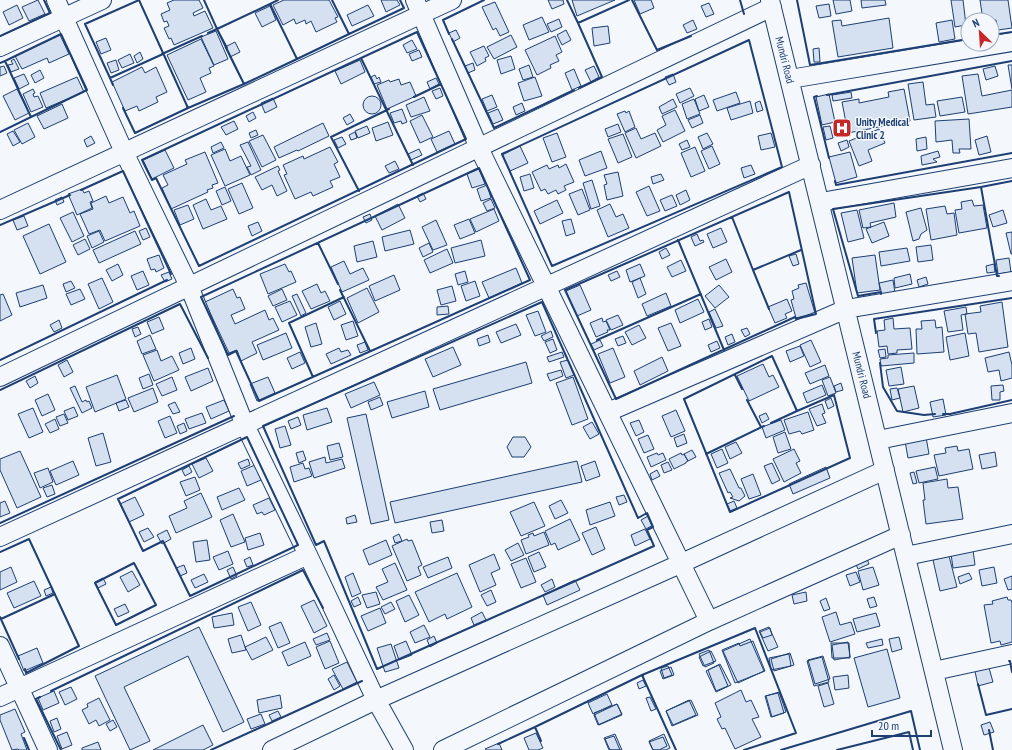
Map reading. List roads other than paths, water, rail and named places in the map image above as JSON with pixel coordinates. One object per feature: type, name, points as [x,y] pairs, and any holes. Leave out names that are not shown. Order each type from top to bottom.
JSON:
[{"type":"street","points":[[56,0],[124,152],[188,286],[244,423],[376,700],[404,750]]},
{"type":"street","points":[[0,46],[102,0]]},
{"type":"street","points":[[0,210],[124,152],[418,7],[452,0]]},
{"type":"street","points":[[0,377],[479,148],[771,3]]},
{"type":"street","name":"Mundri Road","points":[[771,3],[821,202],[953,750]]},
{"type":"street","points":[[418,7],[479,148],[709,621]]},
{"type":"street","points":[[790,79],[1012,42]]},
{"type":"street","points":[[0,537],[244,423],[811,166]]},
{"type":"street","points":[[821,202],[1012,168]]},
{"type":"street","points":[[608,412],[846,309],[1012,282]]},
{"type":"street","points":[[878,440],[1012,413]]},
{"type":"street","points":[[272,750],[376,700],[885,470]]},
{"type":"street","points":[[906,556],[1012,534]]},
{"type":"street","points":[[443,750],[709,621],[901,535]]},
{"type":"street","points":[[0,696],[308,555]]},
{"type":"street","points":[[0,646],[48,750]]},
{"type":"street","points":[[934,671],[1012,654]]},
{"type":"place","name":"Unity Medical Clinic 2","points":[[842,128]]}]
